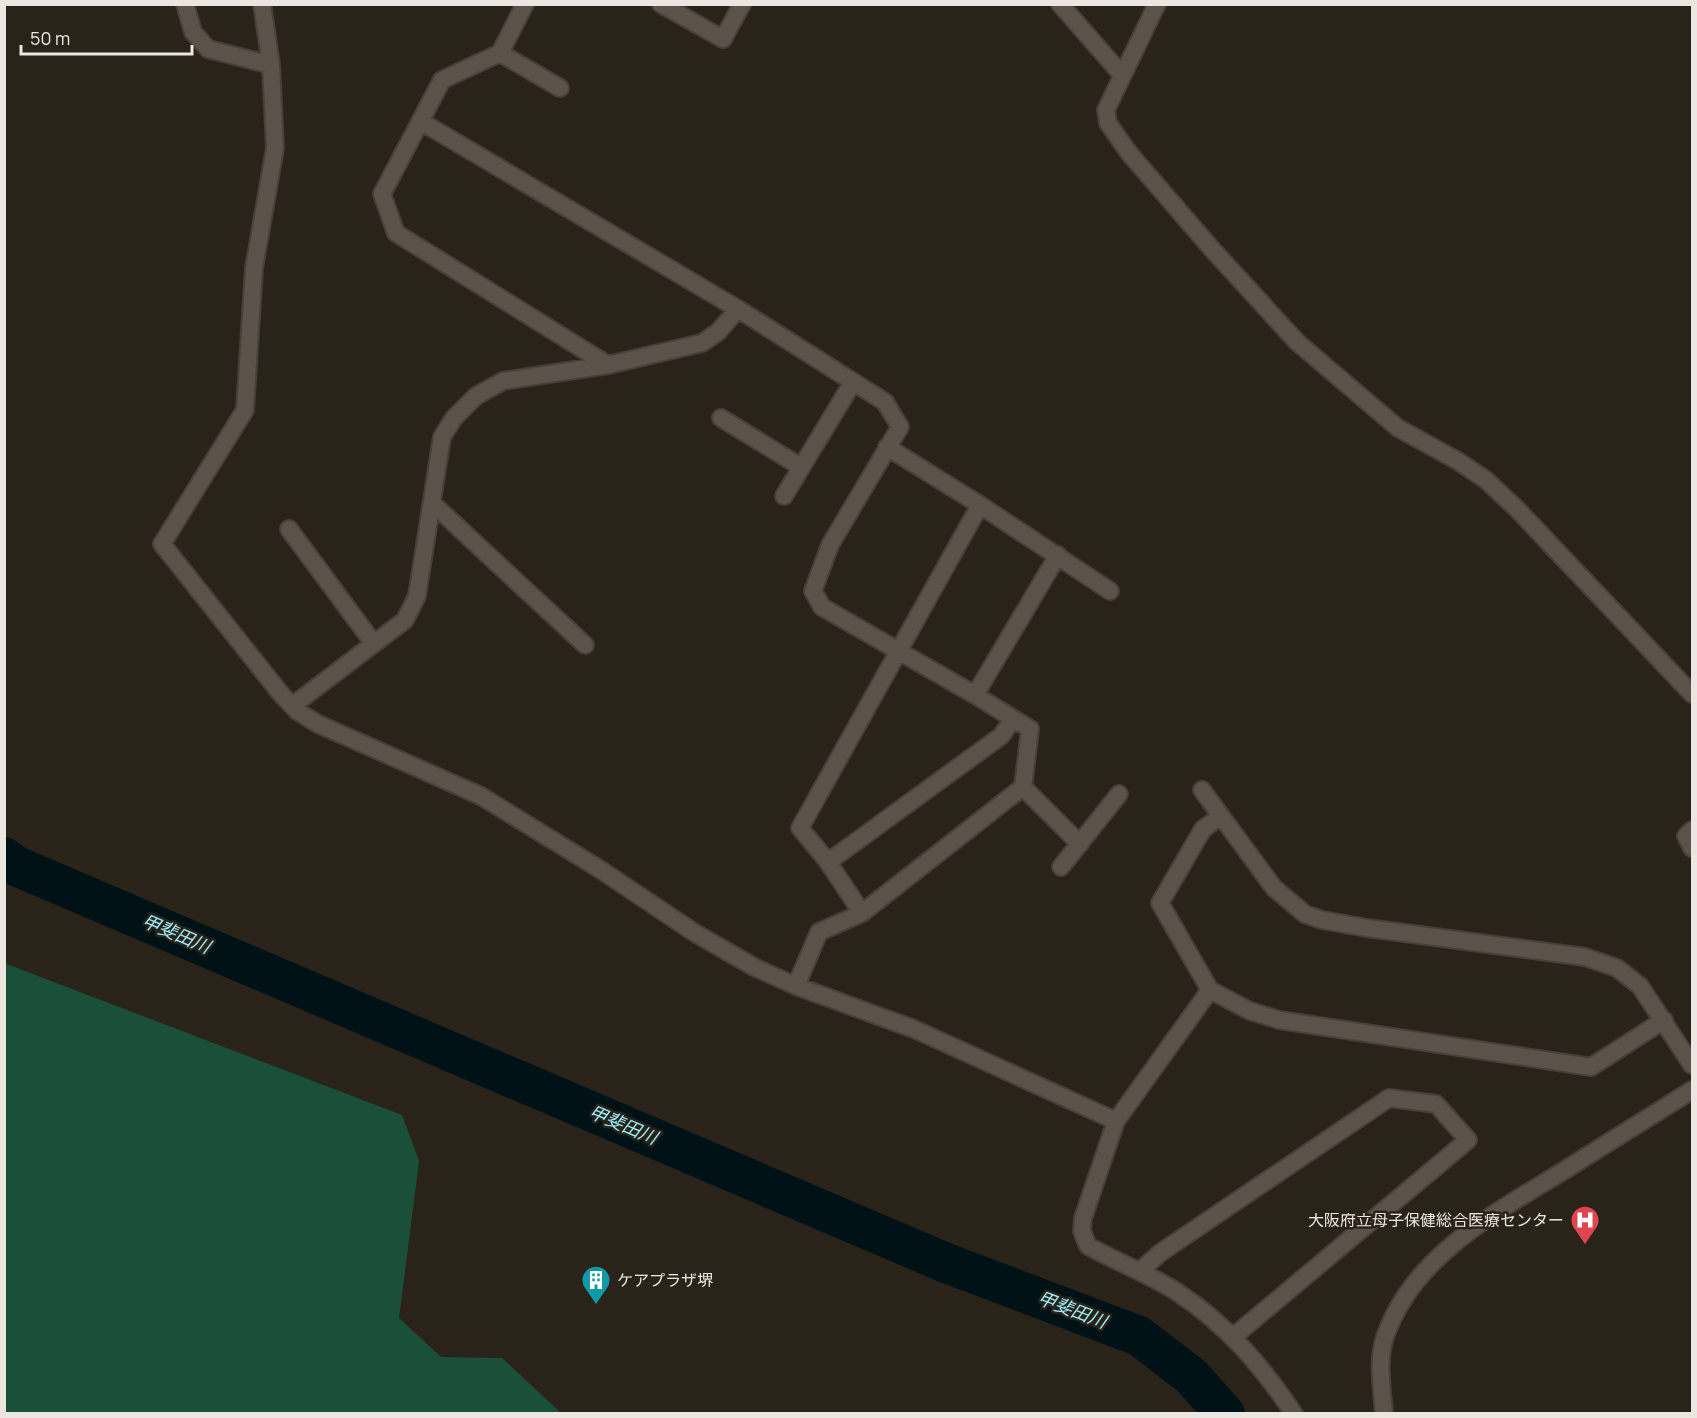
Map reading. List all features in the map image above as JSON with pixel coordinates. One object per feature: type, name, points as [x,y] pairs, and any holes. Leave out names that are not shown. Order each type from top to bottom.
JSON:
[{"type":"street","points":[[185,4],[193,32],[208,49],[271,65]]},
{"type":"street","points":[[262,4],[271,65],[275,148],[254,268],[244,410],[162,544],[292,706],[318,724],[481,796],[601,870],[695,933],[754,967],[796,986],[914,1029],[1116,1121]]},
{"type":"street","points":[[525,4],[500,53],[442,80],[382,194],[396,233],[608,365]]},
{"type":"street","points":[[661,4],[723,39],[742,4]]},
{"type":"street","points":[[1060,4],[1122,75]]},
{"type":"street","points":[[1157,4],[1106,110],[1108,123],[1129,153],[1211,248],[1297,342],[1398,428],[1458,461],[1486,480],[1516,508],[1692,694]]},
{"type":"street","points":[[500,53],[560,88]]},
{"type":"street","points":[[420,121],[738,309],[885,402],[900,427],[830,545],[813,591],[822,607],[1030,729],[1023,786],[862,913],[819,932],[796,986]]},
{"type":"street","points":[[292,706],[405,620],[417,596],[442,437],[454,418],[476,396],[503,381],[608,365],[702,343],[718,332],[738,309]]},
{"type":"street","points":[[784,495],[853,382]]},
{"type":"street","points":[[721,418],[801,467]]},
{"type":"street","points":[[887,447],[1058,555],[1110,591]]},
{"type":"street","points":[[432,503],[585,645]]},
{"type":"street","points":[[862,913],[828,862],[800,828],[980,505]]},
{"type":"street","points":[[289,529],[374,644]]},
{"type":"street","points":[[975,695],[1058,555]]},
{"type":"street","points":[[828,862],[1001,736],[1013,719]]},
{"type":"street","points":[[1023,786],[1080,844]]},
{"type":"street","points":[[1202,790],[1274,888],[1305,914],[1322,920],[1367,928],[1585,957],[1617,968],[1640,986],[1692,1065]]},
{"type":"street","points":[[1062,867],[1119,794]]},
{"type":"street","points":[[1221,816],[1203,830],[1160,903],[1210,990],[1250,1011],[1279,1020],[1591,1066],[1664,1020]]},
{"type":"street","points":[[1692,830],[1686,836],[1692,848]]},
{"type":"street","points":[[1210,990],[1116,1121],[1083,1218],[1082,1232],[1088,1246],[1177,1292],[1211,1317],[1233,1336],[1258,1363],[1294,1413]]},
{"type":"street","points":[[1384,1413],[1380,1363],[1385,1337],[1398,1310],[1417,1281],[1434,1261],[1462,1236],[1498,1211],[1692,1090]]},
{"type":"street","points":[[1140,1271],[1160,1253],[1389,1098],[1436,1104],[1468,1140],[1233,1336]]},
{"type":"green space","points":[[4,963],[402,1115],[419,1161],[399,1318],[441,1357],[502,1358],[561,1413],[5,1413]]},
{"type":"waterway","name":"甲斐田川","points":[[4,857],[16,866],[946,1263],[1139,1336],[1191,1376],[1225,1414]]},
{"type":"place","name":"大阪府立母子保健総合医療センター","points":[[1585,1246]]},
{"type":"place","name":"ケアプラザ堺","points":[[596,1306]]}]
